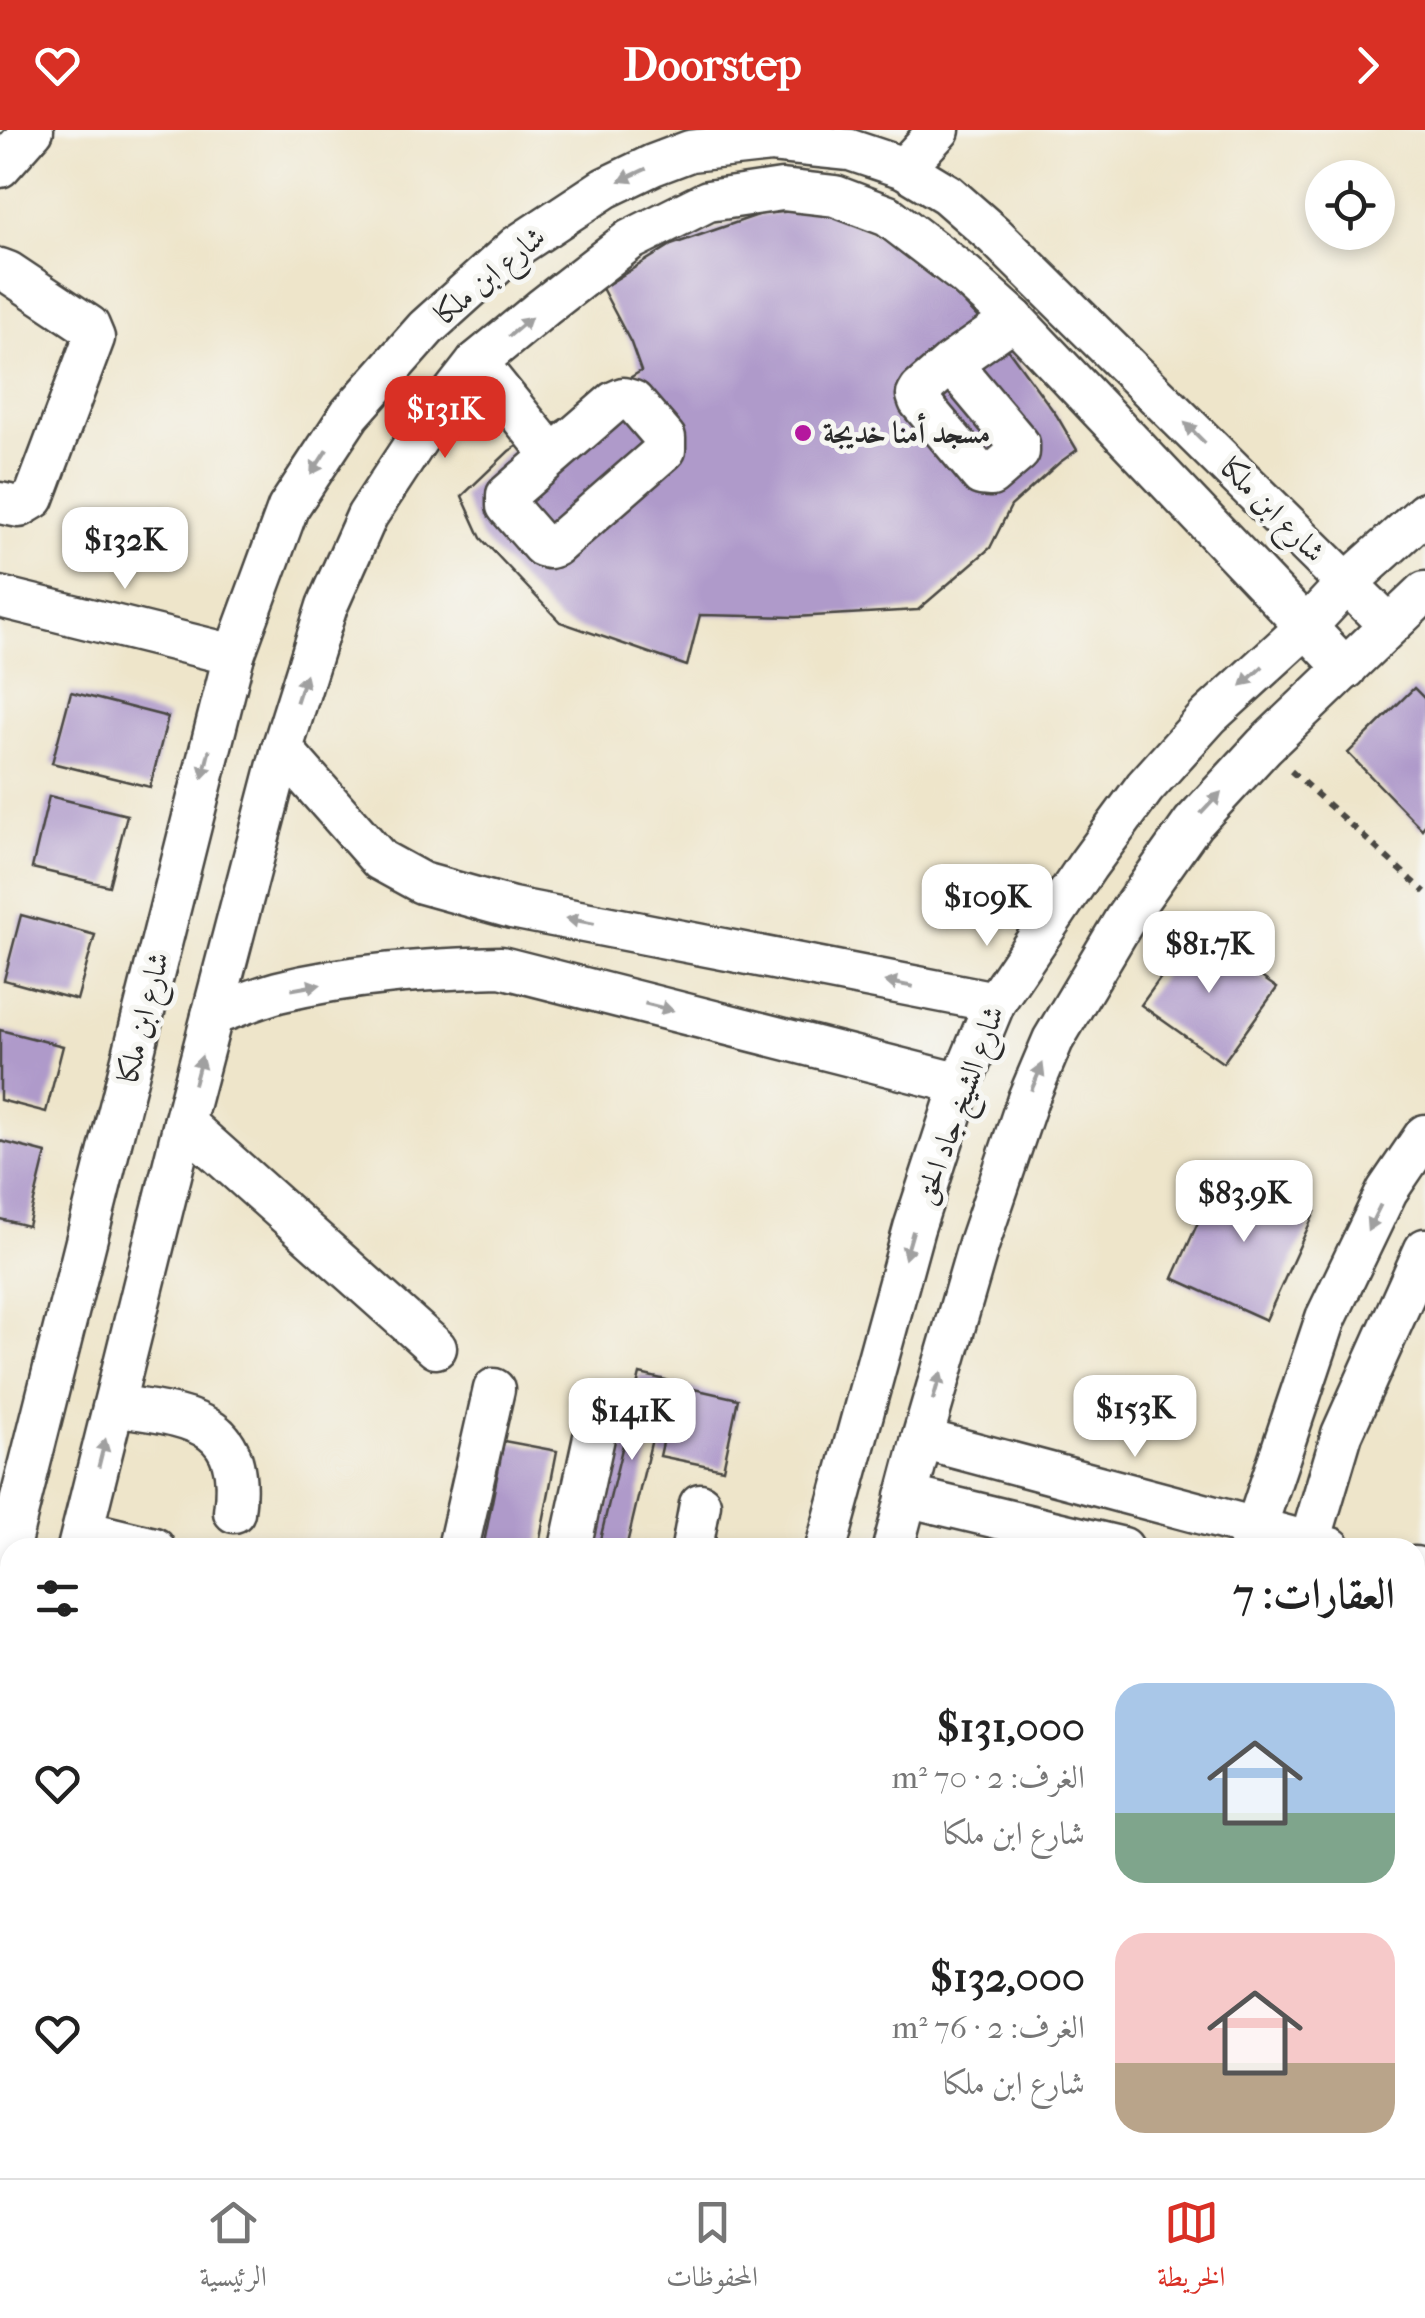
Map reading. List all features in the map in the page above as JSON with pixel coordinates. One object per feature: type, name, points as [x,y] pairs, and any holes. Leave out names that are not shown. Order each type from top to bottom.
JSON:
[{"type":"street","points":[[0,168],[33,130]]},
{"type":"street","points":[[904,168],[939,130]]},
{"type":"street","name":"شارع ابن ملكا","points":[[11,1538],[234,656],[288,508],[350,414],[426,328],[518,246],[604,188],[690,151],[771,142],[850,150],[904,168],[947,194],[995,236],[1388,625]]},
{"type":"street","name":"شارع ابن ملكا","points":[[80,1538],[282,749],[327,606],[367,516],[421,434],[477,362],[630,240],[708,201],[782,190],[835,196],[888,216],[965,275],[1014,319],[1346,669]]},
{"type":"street","points":[[965,275],[995,236]]},
{"type":"street","points":[[0,268],[89,326],[94,338],[34,498],[19,507],[0,503]]},
{"type":"street","points":[[950,363],[1014,319]]},
{"type":"street","points":[[477,362],[552,455]]},
{"type":"street","name":"شارع الشيخ جاد الحق","points":[[829,1538],[914,1228],[961,1084],[995,1002],[1145,787],[1209,716],[1305,628],[1347,582],[1425,513]]},
{"type":"street","name":"شارع الشيخ جاد الحق","points":[[896,1538],[979,1244],[1052,1040],[1126,919],[1193,823],[1264,746],[1425,592]]},
{"type":"street","points":[[0,598],[234,656]]},
{"type":"street","points":[[282,749],[380,860],[422,882],[512,908],[995,1002]]},
{"type":"street","points":[[212,1015],[278,992],[432,969],[502,967],[961,1084]]},
{"type":"street","points":[[184,1123],[436,1348]]},
{"type":"street","points":[[922,1439],[1252,1538],[1326,1318],[1388,1191],[1425,1134]]},
{"type":"street","points":[[1318,1538],[1342,1434],[1425,1250]]},
{"type":"street","points":[[460,1538],[494,1389]]},
{"type":"street","points":[[114,1405],[163,1413],[210,1427],[231,1452],[238,1484],[234,1512]]},
{"type":"street","points":[[572,1538],[594,1437]]},
{"type":"street","points":[[906,1496],[1080,1538]]},
{"type":"street","points":[[694,1538],[700,1504]]},
{"type":"path","points":[[1264,746],[1425,892]]},
{"type":"building","name":"مسجد أمنا خديجة","points":[[827,208],[882,236],[952,291],[1007,348],[1077,450],[1011,506],[990,548],[918,610],[795,617],[700,615],[687,666],[560,622],[481,538],[462,496],[509,451],[641,371],[602,288],[671,245],[761,214]]},
{"type":"building","points":[[1414,688],[1425,699],[1422,829],[1348,753]]},
{"type":"building","points":[[71,692],[168,717],[150,787],[52,763]]},
{"type":"building","points":[[49,796],[127,815],[109,886],[32,868]]},
{"type":"building","points":[[21,915],[95,935],[77,1000],[4,980]]},
{"type":"building","points":[[1195,930],[1277,988],[1223,1063],[1141,1005]]},
{"type":"building","points":[[0,1030],[63,1046],[46,1112],[0,1100]]},
{"type":"building","points":[[0,1141],[46,1153],[28,1226],[0,1219]]},
{"type":"building","points":[[1221,1171],[1315,1212],[1266,1320],[1173,1278]]},
{"type":"building","points":[[640,1374],[666,1380],[628,1538],[600,1538]]},
{"type":"building","points":[[676,1385],[738,1399],[723,1469],[660,1456]]},
{"type":"building","points":[[504,1441],[557,1451],[540,1538],[485,1538]]},
{"type":"place","name":"مسجد أمنا خديجة","points":[[803,433]]}]
